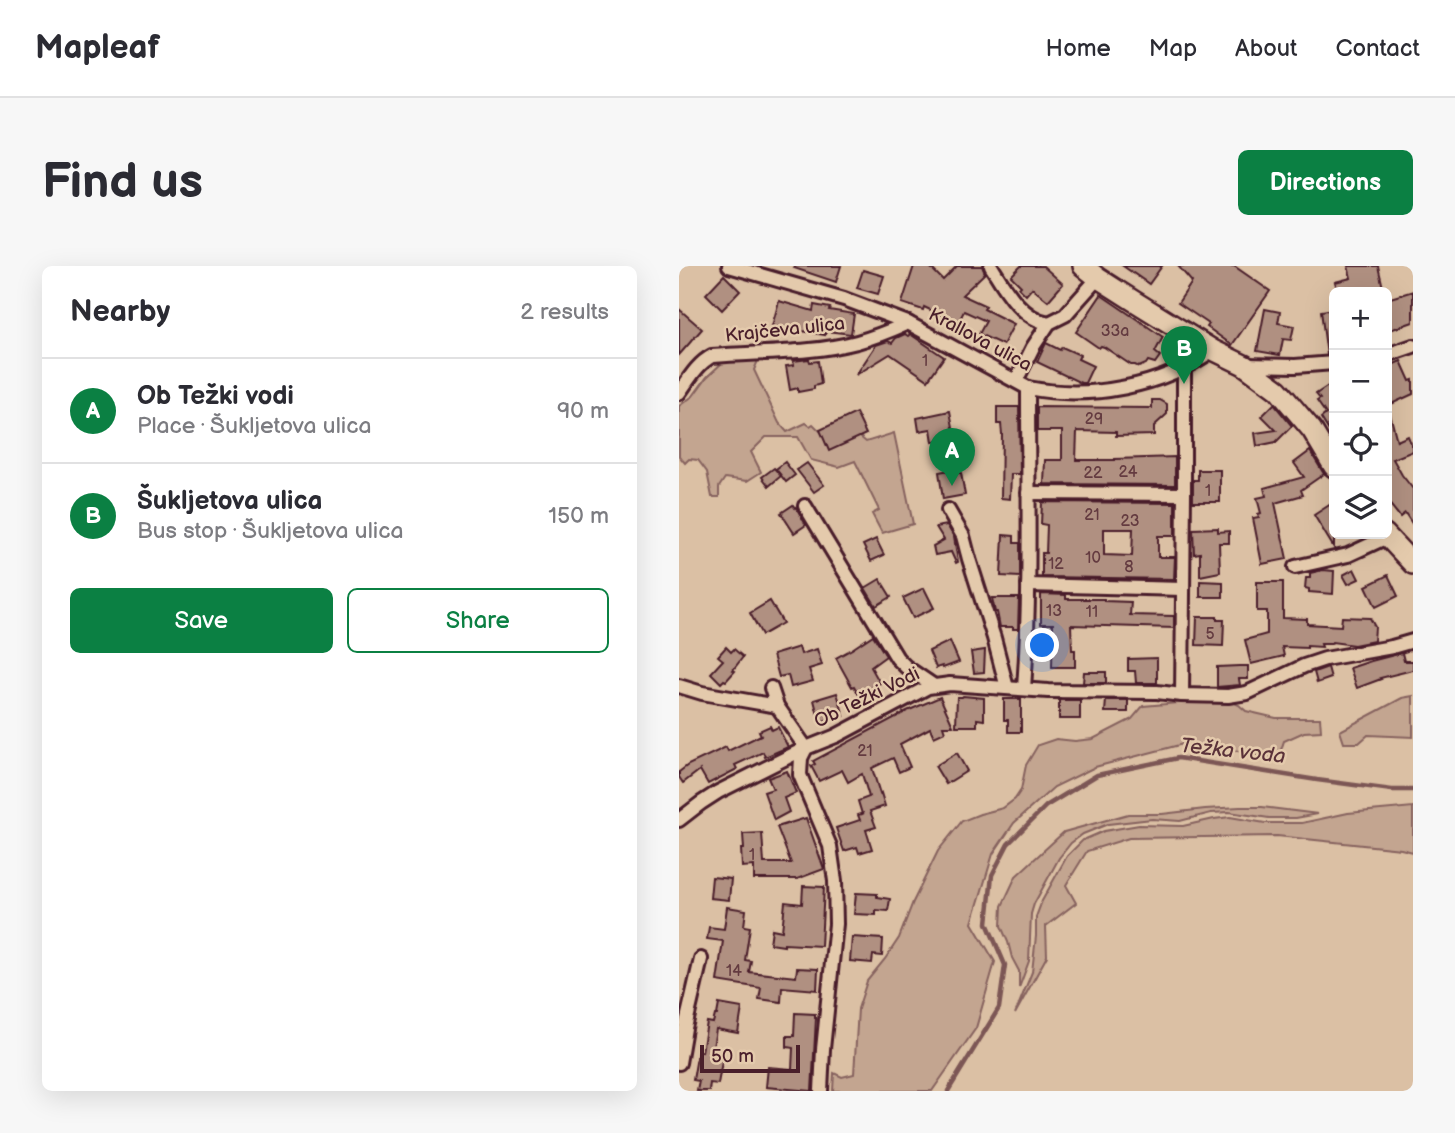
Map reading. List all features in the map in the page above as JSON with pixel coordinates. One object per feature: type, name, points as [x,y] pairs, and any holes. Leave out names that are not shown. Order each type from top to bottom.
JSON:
[{"type":"street","name":"Krallova ulica","points":[[729,266],[844,299],[908,323],[1028,388],[1063,393],[1098,391],[1136,384],[1184,369],[1213,350]]},
{"type":"street","points":[[991,266],[1017,303],[1039,322],[1049,323]]},
{"type":"street","points":[[1016,381],[1049,323],[1065,315],[1091,272],[1213,350],[1244,365],[1278,390],[1312,430],[1329,459]]},
{"type":"street","name":"Krajčeva ulica","points":[[679,393],[699,365],[712,356],[808,350],[855,342],[884,334],[908,323]]},
{"type":"street","points":[[1392,353],[1413,346]]},
{"type":"street","points":[[1244,365],[1329,363]]},
{"type":"street","points":[[1182,695],[1184,369]]},
{"type":"street","points":[[1024,689],[1028,585],[1028,388]]},
{"type":"street","points":[[1028,492],[1184,494]]},
{"type":"street","name":"Ob Težki Vodi","points":[[805,506],[897,658],[934,687]]},
{"type":"street","points":[[948,510],[963,536],[1007,688]]},
{"type":"street","points":[[1295,567],[1348,555],[1378,539]]},
{"type":"street","points":[[1390,539],[1413,564]]},
{"type":"street","points":[[1028,585],[1183,589]]},
{"type":"street","name":"Ob Težki Vodi","points":[[821,1091],[836,925],[835,881],[830,846],[800,775],[801,758],[806,748],[836,736],[928,687],[950,684],[1228,696],[1247,693],[1325,659],[1413,641]]},
{"type":"street","points":[[679,686],[702,693],[777,706]]},
{"type":"street","points":[[679,820],[718,792],[806,748],[777,706],[771,688]]},
{"type":"street","points":[[679,1063],[701,959]]},
{"type":"shaded area","points":[[746,356],[760,356],[754,370],[779,423],[787,432],[806,423],[810,426],[813,424],[821,432],[848,419],[859,418],[859,436],[866,442],[894,433],[913,524],[882,533],[872,514],[879,510],[855,461],[839,467],[811,460],[798,437],[766,437],[751,452],[761,472],[747,481],[725,478],[719,487],[719,497],[712,497],[707,472],[698,460],[689,459],[685,463],[679,456],[679,406],[693,396],[723,362]]},
{"type":"shaded area","points":[[1413,696],[1413,737],[1368,735],[1359,743],[1344,743],[1340,731],[1402,698]]},
{"type":"shaded area","points":[[1230,701],[1246,711],[1276,718],[1320,718],[1321,731],[1304,732],[1284,741],[1278,759],[1223,748],[1183,744],[1095,767],[1054,787],[1014,823],[993,854],[972,923],[995,962],[976,1028],[932,1091],[833,1091],[834,1073],[842,1077],[854,1074],[858,1009],[867,981],[899,938],[938,851],[962,821],[1003,808],[1015,799],[1021,790],[1026,765],[1038,745],[1056,739],[1093,739],[1132,719],[1143,706]]},
{"type":"shaded area","points":[[1240,807],[1318,814],[1296,818],[1269,818],[1229,812],[1211,813],[1180,821],[1152,819],[1108,824],[1083,834],[1071,843],[1059,858],[1034,904],[1031,914],[1029,961],[1019,988],[1019,971],[1001,926],[1002,906],[1016,876],[1064,832],[1128,814],[1162,814]]},
{"type":"shaded area","points":[[1413,807],[1413,852],[1277,836],[1129,838],[1087,851],[1066,885],[1076,903],[1046,926],[1047,956],[1015,1014],[1032,972],[1036,917],[1042,901],[1067,856],[1083,840],[1104,831],[1139,825],[1183,826],[1230,817],[1265,823],[1302,823],[1348,813]]},
{"type":"building","points":[[841,266],[836,282],[794,268]]},
{"type":"building","points":[[914,266],[929,266],[943,280],[957,266],[982,266],[985,273],[962,295],[1014,324],[1003,345],[979,334],[986,321],[964,311],[958,323],[924,307],[923,310],[902,303]]},
{"type":"building","points":[[1021,266],[1043,266],[1063,284],[1048,301],[1032,288],[1026,295],[1011,276]]},
{"type":"building","points":[[1123,266],[1162,266],[1149,284]]},
{"type":"building","points":[[1178,266],[1234,266],[1270,291],[1232,345],[1207,327],[1209,324],[1178,303],[1192,282]]},
{"type":"building","points":[[1348,266],[1378,266],[1383,287],[1336,287],[1335,282],[1351,278]]},
{"type":"building","points":[[863,270],[884,276],[878,294],[857,288]]},
{"type":"building","points":[[724,275],[740,291],[722,310],[706,294]]},
{"type":"building","points":[[1413,291],[1413,322],[1392,329],[1392,297]]},
{"type":"building","points":[[1101,295],[1163,337],[1155,352],[1160,356],[1155,363],[1148,361],[1139,367],[1131,365],[1076,332]]},
{"type":"building","points":[[779,301],[813,311],[814,305],[854,314],[851,334],[826,331],[825,335],[796,330],[795,333],[772,326]]},
{"type":"building","points":[[679,309],[702,329],[679,355]]},
{"type":"building","points":[[1265,309],[1280,312],[1278,323],[1294,326],[1291,340],[1283,339],[1280,355],[1257,351]]},
{"type":"building","points":[[1329,310],[1329,355],[1327,355],[1321,311]]},
{"type":"building","points":[[905,334],[910,334],[944,357],[928,380],[890,354],[856,375],[876,345],[888,341],[892,343]]},
{"type":"building","points":[[1046,343],[1080,355],[1078,359],[1093,366],[1085,383],[1037,362]]},
{"type":"building","points":[[809,359],[810,362],[818,361],[821,384],[814,386],[814,389],[798,392],[798,388],[790,390],[786,366],[794,365],[793,361]]},
{"type":"building","points":[[1401,361],[1410,381],[1413,380],[1413,394],[1392,404],[1392,365]]},
{"type":"building","points":[[1329,385],[1329,431],[1321,418],[1326,414],[1317,401],[1320,399],[1316,394]]},
{"type":"building","points":[[1152,400],[1167,404],[1167,414],[1154,426],[1154,435],[1116,436],[1116,432],[1077,431],[1076,460],[1175,457],[1175,485],[1044,484],[1045,460],[1062,460],[1062,431],[1037,431],[1037,407],[1152,408]]},
{"type":"building","points":[[1274,404],[1292,426],[1276,442],[1257,446],[1255,433],[1276,430],[1262,416]]},
{"type":"building","points":[[997,407],[1019,407],[1020,474],[1011,474],[1010,499],[1001,498],[1002,434],[1001,424],[997,424]]},
{"type":"building","points":[[950,411],[955,438],[933,442],[931,429],[919,431],[917,418]]},
{"type":"building","points":[[856,413],[866,434],[829,451],[820,430]]},
{"type":"building","points":[[1392,422],[1397,441],[1408,436],[1413,448],[1413,451],[1393,459],[1413,489],[1413,525],[1405,513],[1400,517],[1392,507]]},
{"type":"building","points":[[1310,451],[1324,474],[1301,490],[1303,495],[1275,503],[1287,559],[1262,564],[1253,518],[1259,517],[1258,514],[1261,513],[1257,498],[1266,496],[1264,488],[1304,477],[1294,463]]},
{"type":"building","points":[[785,462],[795,475],[786,482],[776,469]]},
{"type":"building","points":[[807,463],[824,485],[814,492],[797,470]]},
{"type":"building","points":[[774,468],[781,476],[769,486],[762,477]]},
{"type":"building","points":[[955,469],[956,473],[961,473],[965,495],[943,499],[939,472]]},
{"type":"building","points":[[1198,470],[1220,470],[1220,502],[1193,502],[1193,480],[1198,480]]},
{"type":"building","points":[[1042,503],[1175,503],[1175,536],[1158,536],[1158,557],[1175,557],[1174,579],[1042,577],[1042,553],[1046,553],[1047,525],[1041,524]],"holes":[[[1104,529],[1133,529],[1132,556],[1104,555]]]},
{"type":"building","points":[[793,505],[806,525],[794,533],[781,513]]},
{"type":"building","points":[[1329,505],[1329,539],[1334,539],[1334,548],[1314,515]]},
{"type":"building","points":[[947,525],[954,537],[956,563],[951,552],[935,555],[933,546],[944,540],[936,527]]},
{"type":"building","points":[[1218,528],[1218,532],[1229,531],[1229,543],[1219,543],[1220,572],[1200,576],[1200,553],[1194,554],[1193,529]]},
{"type":"building","points":[[1003,535],[1014,536],[1014,543],[1020,543],[1020,577],[1001,576]]},
{"type":"building","points":[[876,539],[884,555],[871,561],[863,545]]},
{"type":"building","points":[[1354,569],[1359,579],[1348,584],[1343,575]]},
{"type":"building","points":[[1334,571],[1333,594],[1309,592],[1309,589],[1305,588],[1306,578],[1310,578],[1310,573]]},
{"type":"building","points":[[1388,575],[1398,596],[1376,607],[1366,586]]},
{"type":"building","points":[[880,579],[891,597],[876,606],[865,588]]},
{"type":"building","points":[[1200,581],[1223,582],[1223,597],[1200,597]]},
{"type":"building","points":[[1257,582],[1283,582],[1283,618],[1307,619],[1307,624],[1341,626],[1342,617],[1370,618],[1375,627],[1374,641],[1354,645],[1332,642],[1321,644],[1322,647],[1282,647],[1284,656],[1251,664],[1245,640],[1267,634],[1267,611],[1257,611]]},
{"type":"building","points":[[924,588],[934,608],[913,618],[903,598]]},
{"type":"building","points":[[1041,594],[1066,595],[1066,599],[1131,602],[1130,615],[1174,616],[1174,628],[1071,625],[1075,667],[1052,667],[1053,624],[1041,624]]},
{"type":"building","points":[[992,598],[1019,598],[1018,629],[1000,627]]},
{"type":"building","points":[[770,601],[783,623],[762,635],[750,613]]},
{"type":"building","points":[[1197,617],[1217,617],[1217,620],[1224,620],[1223,646],[1196,645]]},
{"type":"building","points":[[873,635],[886,656],[871,667],[880,683],[859,695],[836,658]]},
{"type":"building","points":[[950,641],[959,662],[936,668],[929,651]]},
{"type":"building","points":[[726,647],[731,652],[734,649],[743,657],[733,670],[735,671],[721,683],[711,673],[723,660],[718,656]]},
{"type":"building","points":[[799,647],[801,654],[817,649],[822,665],[809,669],[813,681],[791,687],[788,675],[779,677],[773,655]]},
{"type":"building","points":[[985,650],[984,672],[974,673],[971,652]]},
{"type":"building","points":[[1402,653],[1404,661],[1413,661],[1413,670],[1380,678],[1357,688],[1350,668]]},
{"type":"building","points":[[1157,658],[1157,683],[1136,683],[1135,671],[1128,671],[1128,659]]},
{"type":"building","points":[[1248,666],[1248,679],[1239,679],[1240,685],[1217,687],[1217,667]]},
{"type":"building","points":[[1328,667],[1331,678],[1317,683],[1314,672]]},
{"type":"building","points":[[1084,672],[1106,672],[1106,683],[1083,683]]},
{"type":"building","points":[[837,693],[844,716],[820,723],[814,700]]},
{"type":"building","points":[[940,697],[953,726],[943,726],[945,732],[934,737],[930,728],[900,744],[910,767],[899,772],[893,758],[872,768],[885,806],[870,811],[876,827],[866,830],[872,849],[859,853],[857,847],[844,851],[836,828],[860,820],[858,815],[862,814],[858,801],[869,797],[862,774],[848,782],[842,770],[819,781],[811,766],[815,764],[813,761],[907,711]]},
{"type":"building","points":[[957,697],[984,698],[984,720],[977,719],[977,726],[956,726]]},
{"type":"building","points":[[1004,699],[1021,699],[1021,732],[1008,732],[1008,720],[1004,720]]},
{"type":"building","points":[[1059,700],[1080,700],[1080,719],[1059,719]]},
{"type":"building","points":[[1106,700],[1128,700],[1128,712],[1105,712]]},
{"type":"building","points":[[770,726],[772,730],[778,727],[788,747],[765,757],[763,752],[735,765],[737,769],[708,784],[700,770],[683,783],[679,777],[679,772],[688,765],[726,747],[728,751],[761,735],[759,731]]},
{"type":"building","points":[[957,753],[967,771],[946,784],[935,766]]},
{"type":"building","points":[[787,771],[796,793],[784,798],[789,812],[774,820],[764,792],[773,789],[768,778]]},
{"type":"building","points":[[806,818],[824,869],[797,879],[754,879],[754,866],[742,867],[743,834],[762,833],[764,863],[791,863],[777,827]]},
{"type":"building","points":[[712,877],[731,879],[729,900],[710,898]]},
{"type":"building","points":[[803,886],[824,887],[821,946],[770,944],[772,929],[782,931],[785,902],[802,904]]},
{"type":"building","points":[[856,893],[877,894],[877,897],[890,899],[888,911],[876,910],[876,915],[854,914]]},
{"type":"building","points":[[727,907],[746,910],[744,926],[750,927],[745,960],[751,961],[749,972],[796,977],[797,968],[818,969],[817,990],[782,987],[781,1002],[759,999],[761,988],[717,981],[723,941],[707,939],[709,927],[724,929]]},
{"type":"building","points":[[852,937],[883,939],[882,956],[873,955],[872,963],[850,961]]},
{"type":"building","points":[[719,1004],[742,1008],[738,1033],[716,1029],[712,1054],[723,1056],[718,1084],[710,1083],[709,1091],[697,1091],[699,1081],[693,1080],[698,1051],[702,1052],[707,1022],[713,1023]]},
{"type":"building","points":[[795,1013],[815,1014],[816,1018],[812,1091],[766,1087],[768,1067],[792,1069],[793,1048],[787,1047],[787,1036],[794,1036]]},
{"type":"waterway","name":"Težka voda","points":[[948,1091],[999,1008],[1005,965],[987,923],[992,875],[1008,844],[1046,806],[1097,775],[1178,758],[1317,780],[1392,790],[1413,790]]},
{"type":"place","name":"Šukljetova ulica","points":[[1184,384]]},
{"type":"place","name":"Ob Težki vodi","points":[[952,486]]}]
